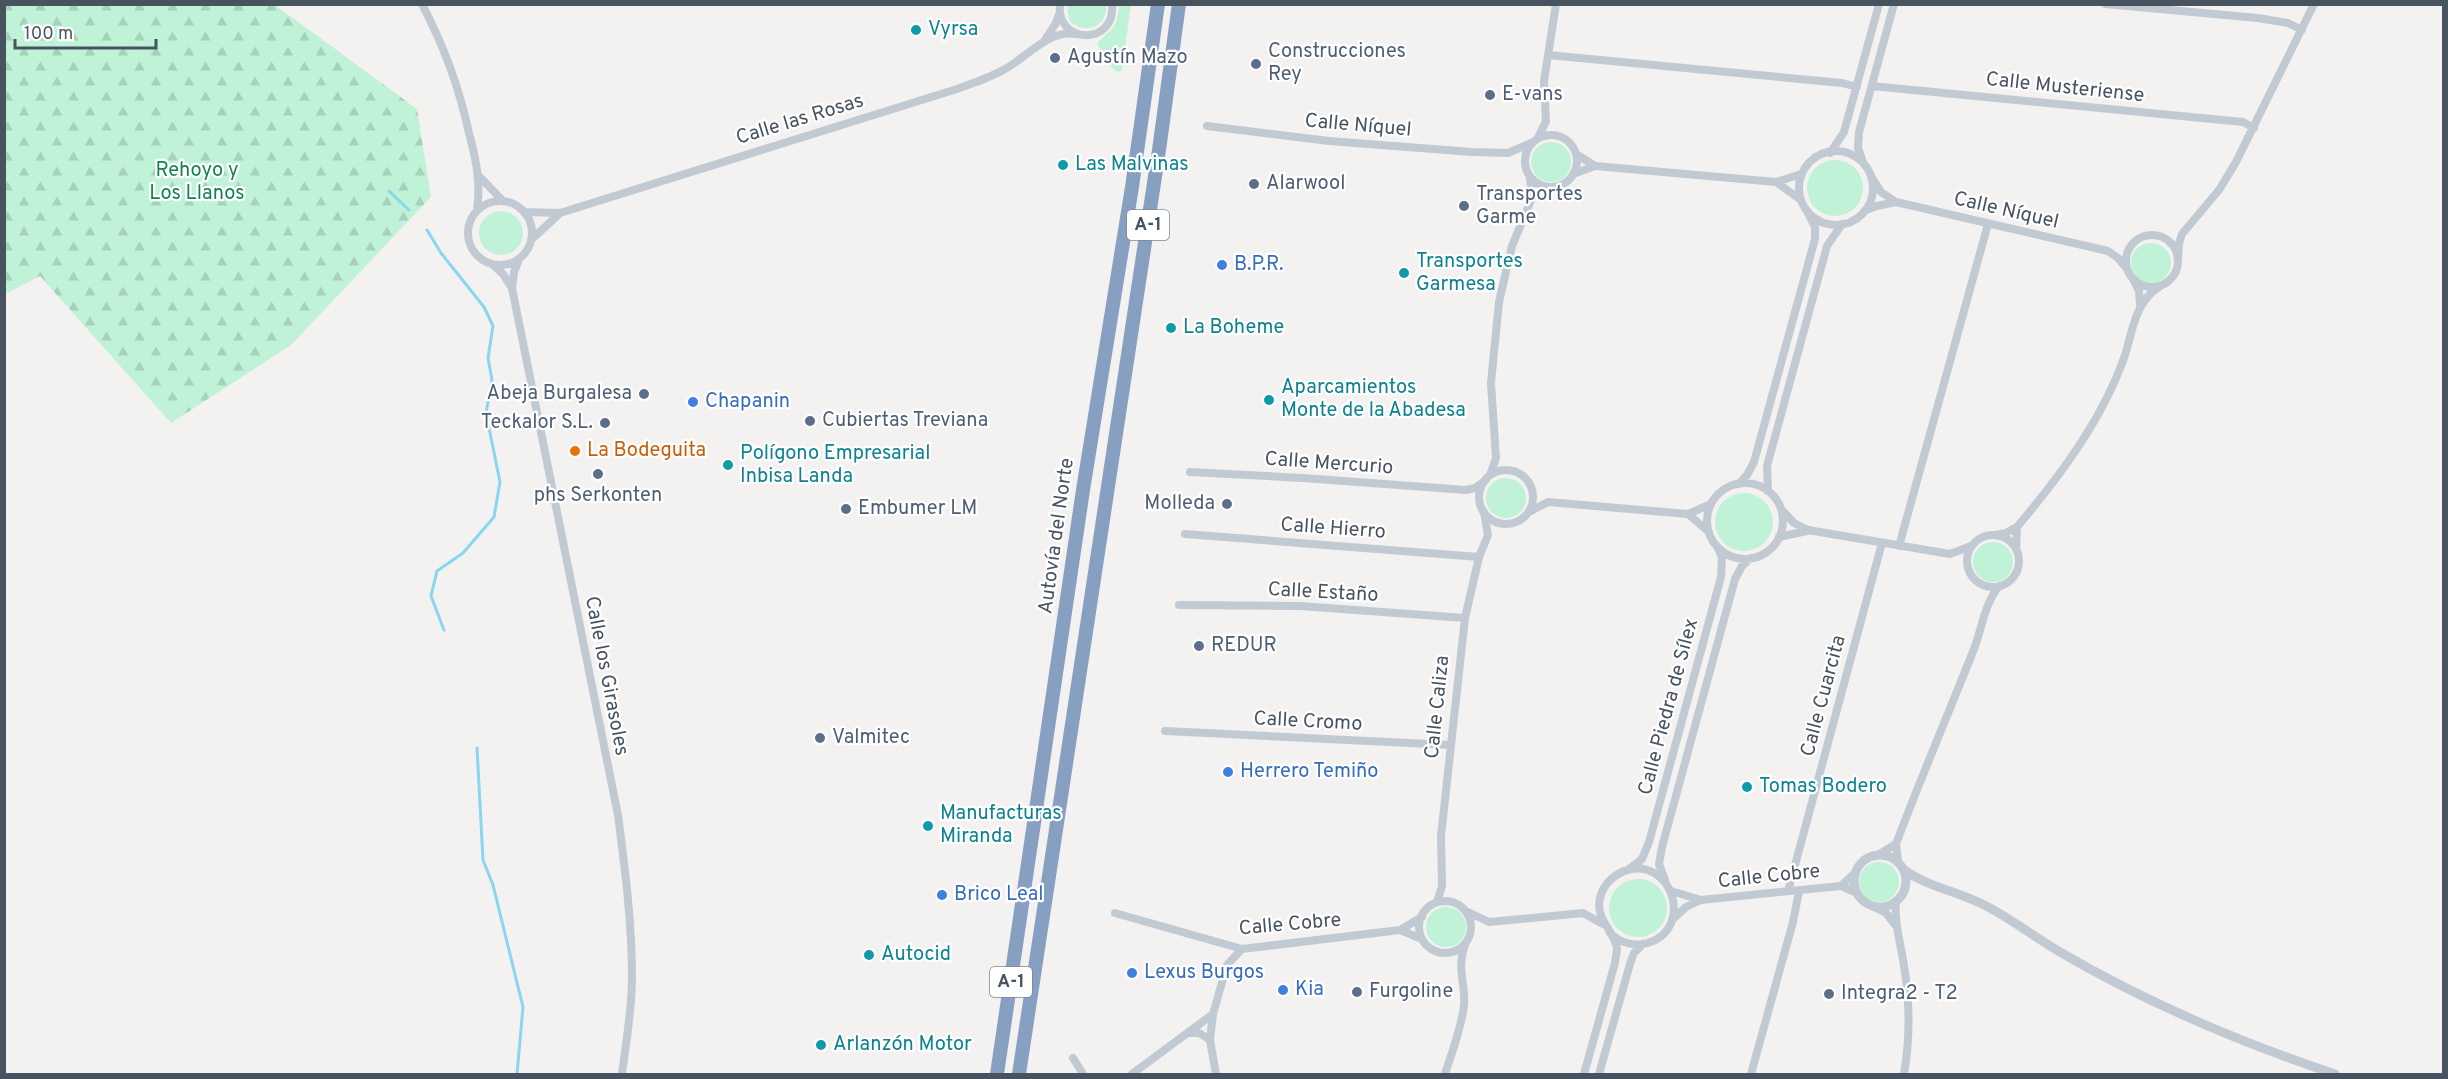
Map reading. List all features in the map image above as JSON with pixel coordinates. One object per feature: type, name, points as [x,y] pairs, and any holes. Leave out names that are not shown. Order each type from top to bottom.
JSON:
[{"type":"highway","name":"Autovía del Norte","points":[[997,1074],[1083,490],[1132,187],[1158,4]]},
{"type":"highway","name":"A-1","points":[[1019,1074],[1159,150],[1179,4]]},
{"type":"street","points":[[422,4],[456,77],[479,176],[480,192],[477,210],[469,225],[470,244],[483,260],[492,264],[506,264],[519,259],[525,254],[531,240],[532,230],[524,212],[518,206],[503,201],[479,176]]},
{"type":"street","name":"Calle las Rosas","points":[[524,212],[560,213],[982,80],[1003,71],[1042,43],[1065,33],[1085,36],[1102,31],[1112,16],[1112,4]]},
{"type":"street","points":[[1556,4],[1544,81],[1546,121],[1524,158],[1532,198],[1512,246],[1499,302],[1491,383],[1496,458],[1480,494],[1488,535],[1497,528],[1520,520],[1529,512],[1548,502],[1688,514],[1711,504]]},
{"type":"street","points":[[1830,153],[1844,132],[1879,4]]},
{"type":"street","points":[[1808,213],[1819,222],[1842,224],[1849,223],[1870,205],[1873,190],[1871,176],[1863,164],[1858,148],[1859,132],[1894,4]]},
{"type":"street","points":[[2105,4],[2258,18],[2288,24],[2302,30]]},
{"type":"street","points":[[1780,508],[1783,518],[1779,537],[1768,551],[1751,558],[1732,556],[1716,546],[1709,532],[1707,523],[1711,504],[1718,494],[1739,483],[1749,483],[1768,491],[1794,523],[1808,530],[1899,546],[1950,554],[1971,546],[1980,538],[2006,533],[2017,527],[2069,459],[2106,399],[2124,358],[2140,305],[2149,293],[2173,277],[2182,234],[2219,190],[2254,128],[2314,4]]},
{"type":"street","points":[[1059,7],[1067,28],[1075,34]]},
{"type":"street","name":"Calle las Rosas","points":[[1042,43],[1056,23],[1059,7]]},
{"type":"street","points":[[1548,54],[1842,83],[1857,87]]},
{"type":"street","name":"Calle Musteriense","points":[[1872,86],[2243,122],[2254,128]]},
{"type":"street","points":[[1532,198],[1565,183],[1573,174],[1576,165],[1576,154],[1572,145],[1546,121]]},
{"type":"street","name":"Calle Níquel","points":[[1207,126],[1329,141],[1508,153],[1535,140]]},
{"type":"street","points":[[1535,140],[1548,135],[1560,136]]},
{"type":"street","points":[[1739,483],[1747,475],[1754,462],[1815,239],[1815,227],[1802,201],[1799,187],[1802,174],[1811,161],[1821,154],[1838,152],[1852,155],[1863,164]]},
{"type":"street","points":[[1508,153],[1519,160],[1529,175],[1540,185],[1553,187]]},
{"type":"street","points":[[1576,154],[1595,166]]},
{"type":"street","points":[[1573,174],[1595,166],[1776,182],[1802,174]]},
{"type":"street","name":"Calle Níquel","points":[[1871,176],[1881,192],[1896,202],[2109,251],[2130,247]]},
{"type":"street","points":[[1776,182],[1802,201]]},
{"type":"street","points":[[477,210],[485,204],[503,201]]},
{"type":"street","name":"Calle Níquel","points":[[1865,211],[1896,202]]},
{"type":"street","name":"Calle las Rosas","points":[[531,240],[560,213]]},
{"type":"street","points":[[1768,491],[1767,466],[1827,246],[1842,224]]},
{"type":"street","points":[[1899,546],[1988,224]]},
{"type":"street","points":[[2127,269],[2126,259],[2130,247],[2144,236],[2161,237],[2182,234]]},
{"type":"street","points":[[2161,237],[2173,246],[2178,260]]},
{"type":"street","points":[[2109,251],[2127,269],[2134,280],[2139,291],[2140,305]]},
{"type":"street","name":"Calle los Girasoles","points":[[519,259],[514,272],[512,288],[618,815],[628,902],[632,979],[621,1074]]},
{"type":"street","name":"Calle los Girasoles","points":[[492,264],[503,274],[512,288]]},
{"type":"street","points":[[2134,280],[2144,286],[2159,286]]},
{"type":"street","points":[[1496,458],[1527,480],[1532,488],[1548,502]]},
{"type":"street","points":[[1487,478],[1505,470],[1515,471]]},
{"type":"street","name":"Calle Mercurio","points":[[1190,472],[1466,490],[1475,488],[1487,478]]},
{"type":"street","points":[[1529,512],[1533,500],[1532,488]]},
{"type":"street","points":[[1466,490],[1492,519],[1508,523]]},
{"type":"street","points":[[1688,514],[1709,532]]},
{"type":"street","points":[[1872,906],[1882,907],[1896,901],[1905,888],[1906,880],[1896,844],[1976,645],[1986,606],[1990,597],[2017,571],[2019,560],[2016,549],[2017,527]]},
{"type":"street","points":[[1779,537],[1808,530]]},
{"type":"street","name":"Calle Hierro","points":[[1185,534],[1479,557]]},
{"type":"street","name":"Calle Caliza","points":[[1437,902],[1442,886],[1441,836],[1465,618],[1479,557],[1488,535]]},
{"type":"street","points":[[1996,535],[2008,540],[2016,549]]},
{"type":"street","name":"Calle Cuarcita","points":[[1788,891],[1882,543]]},
{"type":"street","name":"Calle Piedra de Sílex","points":[[1628,870],[1642,859],[1652,831],[1721,577],[1722,557],[1716,546]]},
{"type":"street","points":[[1968,569],[1966,558],[1971,546]]},
{"type":"street","points":[[1950,554],[1968,569],[1978,583],[1984,592],[1986,606]]},
{"type":"street","name":"Calle Piedra de Sílex","points":[[1665,881],[1659,864],[1662,847],[1735,579],[1742,566],[1751,558]]},
{"type":"street","points":[[1978,583],[1988,587],[2000,586]]},
{"type":"street","name":"Calle Estaño","points":[[1179,605],[1300,606],[1465,618]]},
{"type":"street","name":"Calle Cromo","points":[[1165,731],[1450,745]]},
{"type":"street","points":[[1896,844],[1863,861],[1855,873],[1854,883],[1862,900],[1886,913],[1896,926]]},
{"type":"street","points":[[1878,855],[1889,857],[1917,879],[1992,909],[2059,951],[2166,1008],[2264,1049],[2335,1074]]},
{"type":"street","points":[[1583,913],[1601,896],[1611,879],[1628,870],[1651,871],[1665,881],[1675,903],[1673,919],[1664,933],[1643,944],[1634,953],[1599,1074]]},
{"type":"street","name":"Calle Cobre","points":[[1840,886],[1855,873]]},
{"type":"street","points":[[1905,888],[1919,885],[1936,886]]},
{"type":"street","points":[[1442,886],[1455,903],[1467,912],[1489,922],[1583,913],[1603,924]]},
{"type":"street","name":"Calle Cobre","points":[[1673,919],[1686,907],[1701,900],[1840,886],[1857,893]]},
{"type":"street","name":"Calle Cobre","points":[[1671,891],[1701,900]]},
{"type":"street","points":[[1751,1074],[1793,922],[1799,891]]},
{"type":"street","points":[[1584,1074],[1617,949],[1603,924],[1599,909],[1601,896]]},
{"type":"street","points":[[1896,901],[1896,926],[1907,986],[1908,1044],[1904,1074]]},
{"type":"street","points":[[1455,903],[1437,902],[1430,906],[1419,926],[1422,939],[1430,948],[1460,967]]},
{"type":"street","points":[[1445,1074],[1460,1029],[1464,1007],[1460,967],[1472,925],[1467,912]]},
{"type":"street","name":"Calle Cobre","points":[[1115,913],[1242,949],[1400,930],[1422,917]]},
{"type":"street","points":[[1471,935],[1489,922]]},
{"type":"street","name":"Calle Cobre","points":[[1400,930],[1422,939]]},
{"type":"street","points":[[1610,933],[1623,942],[1643,944]]},
{"type":"street","points":[[1441,953],[1455,952],[1466,944]]},
{"type":"street","points":[[1216,1074],[1210,1040],[1213,1014],[1227,965],[1242,949]]},
{"type":"street","points":[[1132,1074],[1213,1014]]},
{"type":"street","points":[[1188,1032],[1199,1033],[1210,1040]]},
{"type":"street","points":[[1073,1058],[1083,1074]]},
{"type":"green space","name":"Rehoyo y Los Llanos","points":[[5,4],[275,5],[417,109],[431,197],[291,345],[171,423],[40,276],[5,294]]},
{"type":"green space","points":[[1067,4],[1106,5],[1106,13],[1099,24],[1094,27],[1081,28],[1069,20]]},
{"type":"green space","points":[[1119,5],[1131,5],[1122,70],[1118,72],[1112,68],[1097,44],[1115,25]]},
{"type":"green space","points":[[1551,142],[1559,143],[1565,148],[1570,154],[1570,170],[1565,176],[1559,181],[1551,182],[1543,181],[1537,176],[1532,170],[1531,162],[1532,154],[1537,148],[1543,143]]},
{"type":"green space","points":[[1835,160],[1846,162],[1855,168],[1861,177],[1863,188],[1861,199],[1855,208],[1846,214],[1835,216],[1824,214],[1815,208],[1809,199],[1807,188],[1809,177],[1815,168],[1824,162]]},
{"type":"green space","points":[[501,211],[510,212],[517,217],[522,224],[522,242],[517,249],[510,254],[501,255],[492,254],[485,249],[480,242],[479,233],[480,224],[485,217],[492,212]]},
{"type":"green space","points":[[2151,243],[2159,244],[2165,249],[2170,255],[2170,271],[2165,277],[2159,282],[2151,283],[2143,282],[2137,277],[2132,271],[2131,263],[2132,255],[2137,249],[2143,244]]},
{"type":"green space","points":[[1506,478],[1514,479],[1520,484],[1525,490],[1525,506],[1520,512],[1514,517],[1506,518],[1498,517],[1492,512],[1487,506],[1486,498],[1487,490],[1492,484],[1498,479]]},
{"type":"green space","points":[[1744,493],[1755,495],[1768,506],[1773,522],[1771,533],[1760,546],[1744,551],[1733,549],[1720,538],[1715,522],[1717,511],[1728,498]]},
{"type":"green space","points":[[1993,542],[2001,543],[2007,548],[2012,554],[2012,570],[2007,576],[2001,581],[1993,582],[1985,581],[1979,576],[1974,570],[1973,562],[1974,554],[1979,548],[1985,543]]},
{"type":"green space","points":[[1879,862],[1893,868],[1899,882],[1893,896],[1879,902],[1865,896],[1859,882],[1865,868]]},
{"type":"green space","points":[[1638,879],[1649,881],[1662,892],[1667,908],[1665,919],[1654,932],[1638,937],[1627,935],[1614,924],[1609,908],[1611,897],[1622,884]]},
{"type":"green space","points":[[1446,907],[1454,908],[1460,913],[1465,919],[1465,935],[1460,941],[1454,946],[1446,947],[1438,946],[1432,941],[1427,935],[1426,927],[1427,919],[1432,913],[1438,908]]},
{"type":"waterway","points":[[389,191],[409,210]]},
{"type":"waterway","points":[[427,230],[441,253],[484,307],[493,326],[488,358],[492,380],[486,413],[500,482],[494,517],[463,553],[437,571],[431,596],[444,630]]},
{"type":"waterway","points":[[477,748],[483,860],[493,885],[523,1007],[517,1074]]},
{"type":"place","name":"Vyrsa","points":[[916,30]]},
{"type":"place","name":"Agustín Mazo","points":[[1055,58]]},
{"type":"place","name":"Construcciones Rey","points":[[1256,64]]},
{"type":"place","name":"E-vans","points":[[1490,95]]},
{"type":"place","name":"Las Malvinas","points":[[1063,165]]},
{"type":"place","name":"Alarwool","points":[[1254,184]]},
{"type":"place","name":"Transportes Garme","points":[[1464,206]]},
{"type":"place","name":"B.P.R.","points":[[1222,265]]},
{"type":"place","name":"Transportes Garmesa","points":[[1404,273]]},
{"type":"place","name":"La Boheme","points":[[1171,328]]},
{"type":"place","name":"Abeja Burgalesa","points":[[644,394]]},
{"type":"place","name":"Aparcamientos Monte de la Abadesa","points":[[1269,400]]},
{"type":"place","name":"Chapanin","points":[[693,402]]},
{"type":"place","name":"Cubiertas Treviana","points":[[810,421]]},
{"type":"place","name":"Teckalor S.L.","points":[[605,423]]},
{"type":"place","name":"La Bodeguita","points":[[575,451]]},
{"type":"place","name":"Polígono Empresarial Inbisa Landa","points":[[728,465]]},
{"type":"place","name":"phs Serkonten","points":[[598,474]]},
{"type":"place","name":"Molleda","points":[[1227,504]]},
{"type":"place","name":"Embumer LM","points":[[846,509]]},
{"type":"place","name":"REDUR","points":[[1199,646]]},
{"type":"place","name":"Valmitec","points":[[820,738]]},
{"type":"place","name":"Herrero Temiño","points":[[1228,772]]},
{"type":"place","name":"Tomas Bodero","points":[[1747,787]]},
{"type":"place","name":"Manufacturas Miranda","points":[[928,826]]},
{"type":"place","name":"Brico Leal","points":[[942,895]]},
{"type":"place","name":"Autocid","points":[[869,955]]},
{"type":"place","name":"Lexus Burgos","points":[[1132,973]]},
{"type":"place","name":"Kia","points":[[1283,990]]},
{"type":"place","name":"Furgoline","points":[[1357,992]]},
{"type":"place","name":"Integra2 - T2","points":[[1829,994]]},
{"type":"place","name":"Arlanzón Motor","points":[[821,1045]]}]
